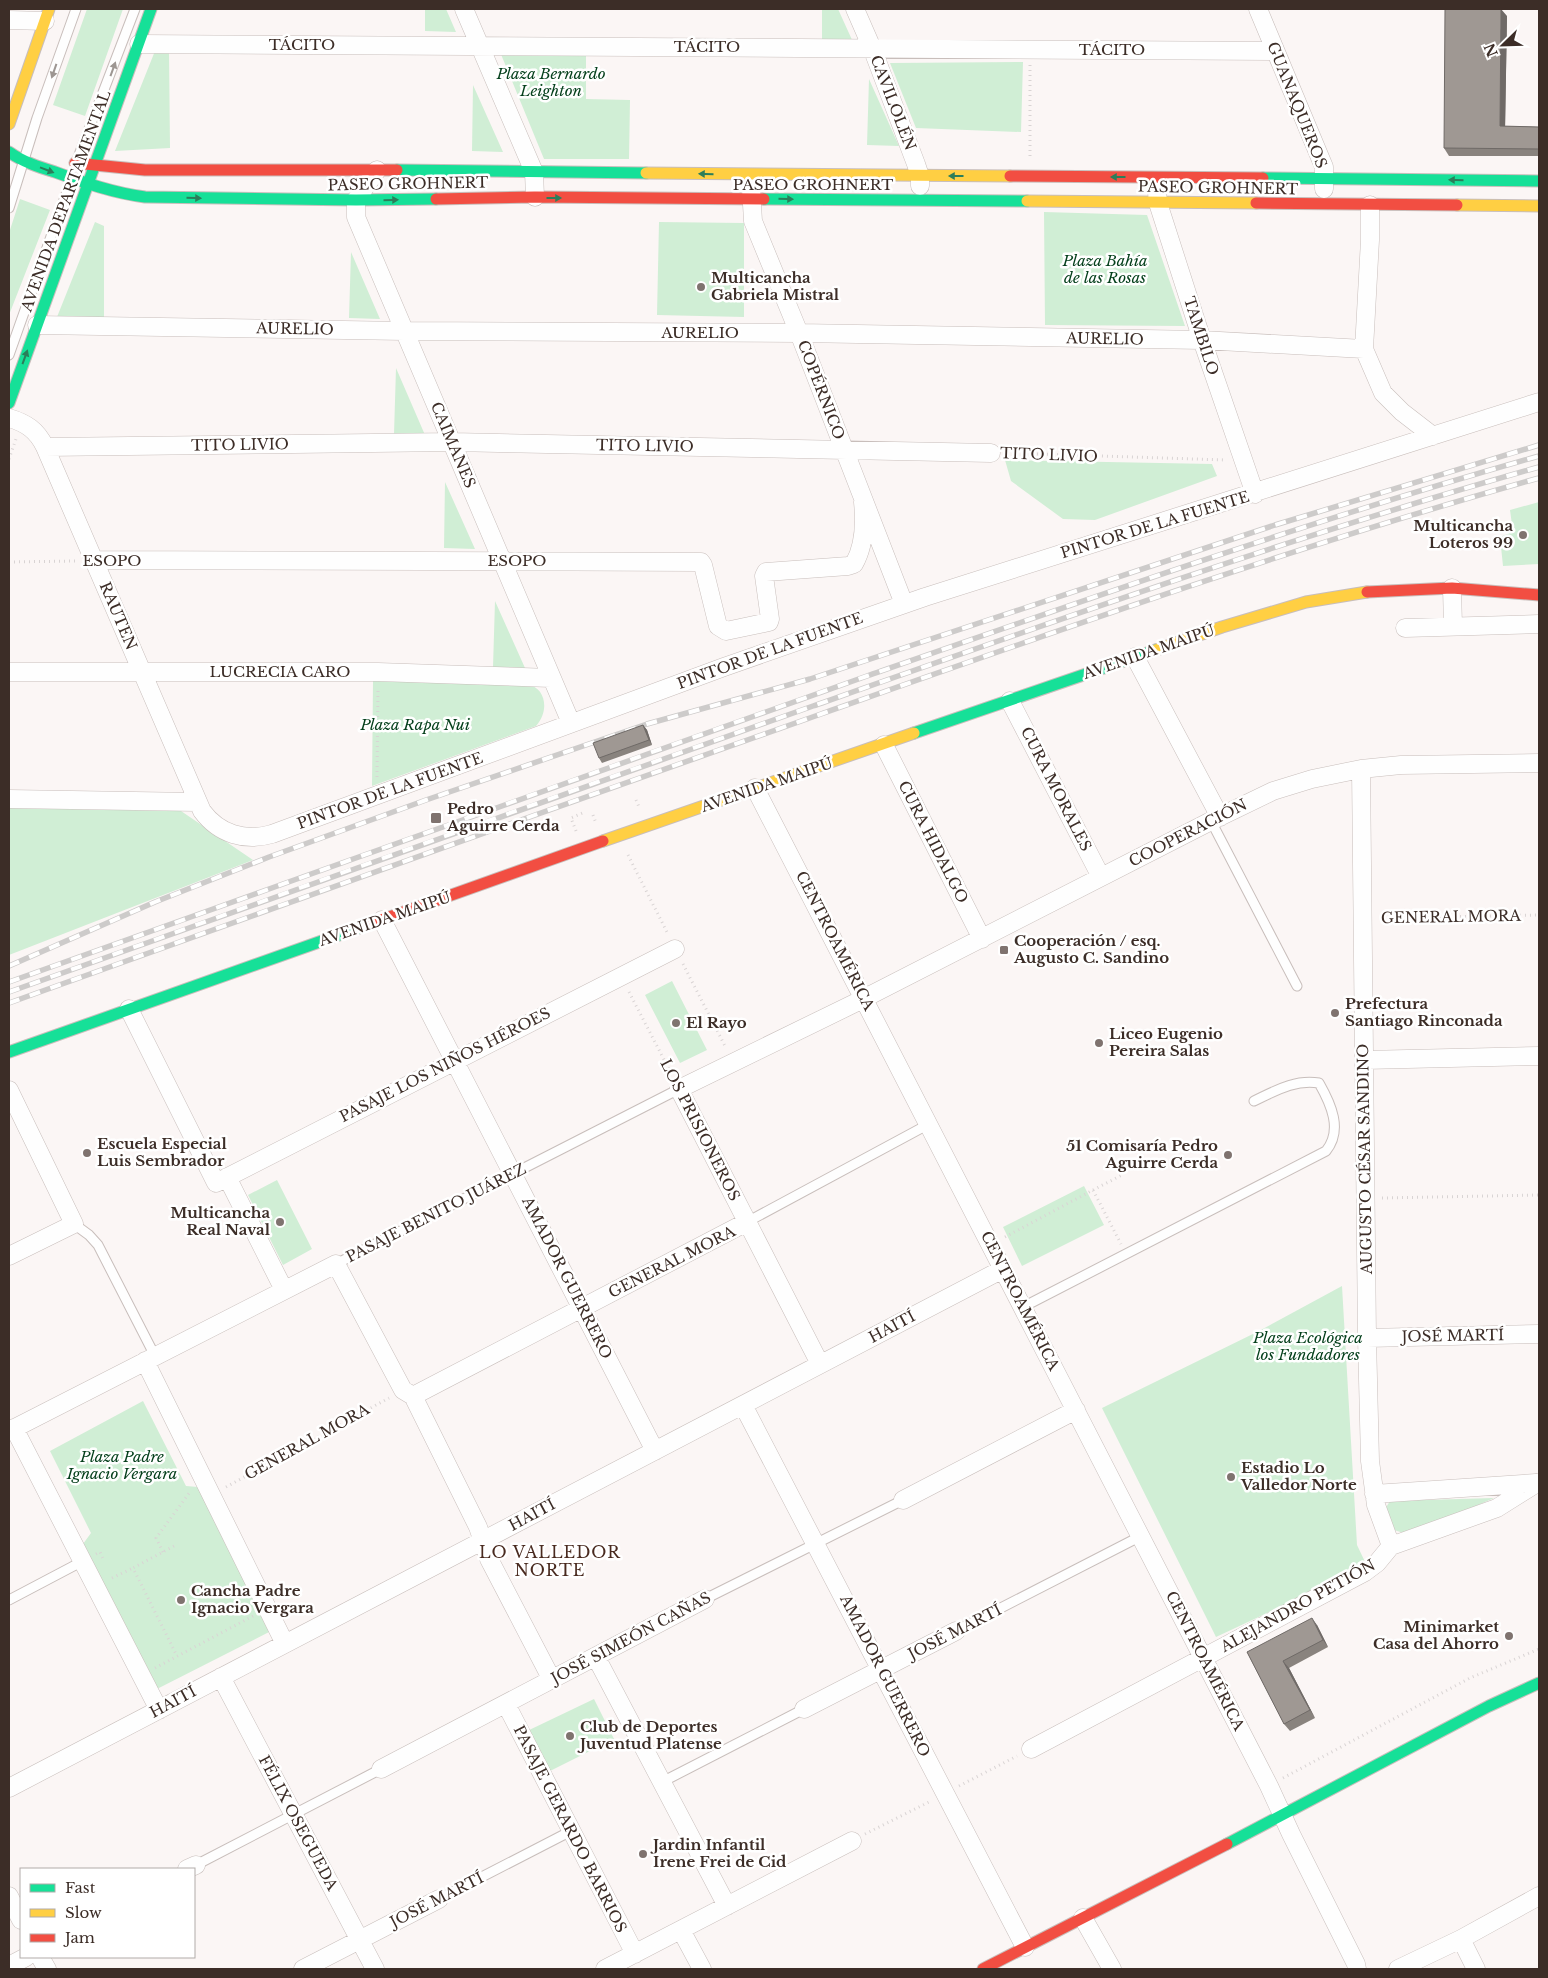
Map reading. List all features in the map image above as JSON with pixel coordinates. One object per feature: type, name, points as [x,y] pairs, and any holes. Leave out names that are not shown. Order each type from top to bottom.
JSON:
[{"type":"street","name":"AVENIDA DEPARTAMENTAL","points":[[9,403],[151,9]]},
{"type":"street","points":[[464,9],[534,172],[535,197]]},
{"type":"street","name":"CAVILOLÉN","points":[[855,9],[872,48],[920,176],[920,201]]},
{"type":"street","name":"GUANAQUEROS","points":[[1258,9],[1324,167],[1324,204]]},
{"type":"street","points":[[9,20],[47,15],[9,124]]},
{"type":"street","name":"TÁCITO","points":[[139,44],[1275,51]]},
{"type":"street","points":[[9,147],[27,149],[42,154]]},
{"type":"street","name":"PASEO GROHNERT","points":[[9,152],[23,160],[88,186],[119,194],[145,197],[356,200],[535,197],[1370,205],[1489,193],[1539,181]]},
{"type":"street","name":"PASEO GROHNERT","points":[[72,162],[145,170],[377,170],[1324,179],[1489,193],[1539,206]]},
{"type":"street","points":[[356,200],[377,170]]},
{"type":"street","name":"COPÉRNICO","points":[[751,174],[753,222],[799,334],[904,604]]},
{"type":"street","name":"TAMBILO","points":[[1157,177],[1158,203],[1202,340],[1255,494]]},
{"type":"street","name":"CAIMANES","points":[[356,200],[356,217],[571,723]]},
{"type":"street","points":[[1370,205],[1364,349],[1383,393],[1402,412],[1433,436]]},
{"type":"street","name":"AURELIO","points":[[37,325],[1202,340],[1364,349]]},
{"type":"street","name":"PINTOR DE LA FUENTE","points":[[197,802],[208,819],[216,826],[232,834],[251,838],[272,834],[571,723],[904,604],[1255,494],[1539,402]]},
{"type":"street","name":"RAUTEN","points":[[9,418],[22,422],[35,431],[45,447],[197,802]]},
{"type":"street","name":"TITO LIVIO","points":[[45,447],[452,442],[991,453]]},
{"type":"street","name":"ESOPO","points":[[94,560],[701,562],[718,626],[726,631],[768,622],[770,619],[764,576],[766,572],[854,564],[860,550],[865,526],[863,502]]},
{"type":"street","points":[[1452,588],[1453,626]]},
{"type":"street","name":"AVENIDA MAIPÚ","points":[[9,1052],[618,836],[1222,627],[1306,602],[1375,592],[1452,588],[1539,595]]},
{"type":"street","points":[[1405,628],[1539,624]]},
{"type":"street","points":[[1135,657],[1215,819]]},
{"type":"street","name":"LUCRECIA CARO","points":[[9,672],[378,672],[551,678]]},
{"type":"street","name":"CURA MORALES","points":[[1010,700],[1101,877]]},
{"type":"street","name":"CURA HIDALGO","points":[[884,745],[982,939]]},
{"type":"street","name":"COOPERACIÓN","points":[[864,999],[1215,819],[1259,797],[1288,786],[1336,773],[1401,765],[1539,762]]},
{"type":"street","name":"AUGUSTO CÉSAR SANDINO","points":[[1361,769],[1370,1461],[1374,1494],[1391,1546]]},
{"type":"street","name":"CENTROAMÉRICA","points":[[755,788],[1270,1786],[1357,1969]]},
{"type":"street","points":[[9,799],[197,802]]},
{"type":"street","name":"AMADOR GUERRERO","points":[[382,920],[655,1451]]},
{"type":"street","name":"PASAJE LOS NIÑOS HÉROES","points":[[221,1180],[675,948]]},
{"type":"street","name":"PASAJE BENITO JUÁREZ","points":[[679,1089],[864,999]]},
{"type":"street","points":[[129,1009],[221,1180],[284,1290]]},
{"type":"street","points":[[1364,1060],[1539,1056]]},
{"type":"street","name":"LOS PRISIONEROS","points":[[679,1089],[820,1364]]},
{"type":"street","points":[[9,1090],[74,1224],[9,1256]]},
{"type":"street","name":"GENERAL MORA","points":[[408,1393],[582,1308],[748,1222]]},
{"type":"street","points":[[336,1264],[408,1393],[478,1527],[489,1559],[552,1680]]},
{"type":"street","name":"PASAJE BENITO JUÁREZ","points":[[12,1429],[336,1264]]},
{"type":"street","name":"HAITÍ","points":[[9,1788],[1003,1269]]},
{"type":"street","name":"JOSÉ MARTÍ","points":[[1367,1338],[1539,1334]]},
{"type":"street","points":[[150,1359],[208,1489],[285,1644]]},
{"type":"street","name":"AMADOR GUERRERO","points":[[743,1405],[1026,1948]]},
{"type":"street","name":"JOSÉ SIMEÓN CAÑAS","points":[[903,1500],[1076,1410]]},
{"type":"street","points":[[12,1429],[158,1710]]},
{"type":"street","name":"ALEJANDRO PETIÓN","points":[[1374,1494],[1538,1483]]},
{"type":"street","name":"ALEJANDRO PETIÓN","points":[[1031,1749],[1371,1568],[1385,1556],[1391,1546],[1497,1508],[1538,1483]]},
{"type":"street","name":"JOSÉ SIMEÓN CAÑAS","points":[[382,1769],[705,1599]]},
{"type":"street","name":"JOSÉ MARTÍ","points":[[804,1709],[956,1632]]},
{"type":"street","points":[[596,1657],[727,1906]]},
{"type":"street","name":"FÉLIX OSEGUEDA","points":[[221,1677],[375,1969]]},
{"type":"street","points":[[983,1969],[1283,1815],[1489,1706],[1539,1684]]},
{"type":"street","name":"PASAJE GERARDO BARRIOS","points":[[506,1704],[635,1954]]},
{"type":"street","points":[[605,1969],[852,1841]]},
{"type":"street","points":[[9,1896],[20,1918]]},
{"type":"street","points":[[1398,1969],[1461,1939],[1539,1896]]},
{"type":"street","name":"JOSÉ MARTÍ","points":[[303,1969],[439,1899]]},
{"type":"street","points":[[1083,1918],[1112,1969]]},
{"type":"street","points":[[681,1930],[702,1969]]},
{"type":"street","points":[[1461,1939],[1476,1969]]},
{"type":"street","points":[[9,1966],[24,1958]]},
{"type":"street","points":[[41,1958],[47,1969]]},
{"type":"lane","points":[[9,208],[23,160],[76,9]]},
{"type":"lane","points":[[9,355],[71,179],[72,162],[92,127],[135,9]]},
{"type":"lane","points":[[1215,819],[1297,986]]},
{"type":"lane","points":[[1023,1307],[1326,1152],[1332,1144],[1334,1113],[1319,1083],[1308,1081],[1294,1083],[1254,1101]]},
{"type":"lane","name":"PASAJE BENITO JUÁREZ","points":[[336,1264],[679,1089]]},
{"type":"lane","name":"GENERAL MORA","points":[[748,1222],[929,1124]]},
{"type":"lane","points":[[74,1224],[89,1235],[98,1245],[150,1359]]},
{"type":"lane","name":"JOSÉ SIMEÓN CAÑAS","points":[[705,1599],[903,1500]]},
{"type":"lane","name":"JOSÉ MARTÍ","points":[[956,1632],[1141,1536]]},
{"type":"lane","points":[[9,1600],[82,1561]]},
{"type":"lane","name":"JOSÉ MARTÍ","points":[[662,1782],[804,1709]]},
{"type":"lane","name":"JOSÉ SIMEÓN CAÑAS","points":[[191,1867],[382,1769]]},
{"type":"lane","name":"JOSÉ MARTÍ","points":[[439,1899],[571,1831]]},
{"type":"path","points":[[1029,176],[1030,49]]},
{"type":"path","name":"TITO LIVIO","points":[[991,453],[1244,460]]},
{"type":"path","name":"ESOPO","points":[[9,562],[94,560]]},
{"type":"path","points":[[377,795],[378,672]]},
{"type":"path","points":[[577,834],[571,818],[585,812]]},
{"type":"path","points":[[618,836],[733,1062]]},
{"type":"path","name":"GENERAL MORA","points":[[1363,918],[1539,915]]},
{"type":"path","name":"LOS PRISIONEROS","points":[[621,976],[679,1089]]},
{"type":"path","points":[[991,1245],[1122,1175]]},
{"type":"path","points":[[1093,1190],[1126,1254]]},
{"type":"path","points":[[1366,1199],[1539,1195]]},
{"type":"path","name":"GENERAL MORA","points":[[163,1552],[156,1538],[192,1490],[208,1489],[408,1393]]},
{"type":"path","points":[[112,1578],[174,1546]]},
{"type":"path","points":[[132,1568],[177,1656]]},
{"type":"path","points":[[141,1675],[267,1609]]},
{"type":"path","points":[[1270,1786],[1470,1678],[1539,1649]]},
{"type":"green space","points":[[87,9],[123,9],[85,116],[53,105]]},
{"type":"green space","points":[[425,9],[446,9],[456,32],[425,31]]},
{"type":"green space","points":[[822,9],[838,9],[853,42],[822,41]]},
{"type":"green space","name":"Plaza Bernardo Leighton","points":[[498,47],[586,48],[586,99],[630,100],[629,159],[544,159]]},
{"type":"green space","points":[[155,51],[169,51],[170,148],[115,151]]},
{"type":"green space","points":[[1023,62],[1021,132],[916,128],[890,63]]},
{"type":"green space","points":[[869,79],[899,146],[867,145]]},
{"type":"green space","points":[[473,85],[503,152],[472,151]]},
{"type":"green space","points":[[20,199],[50,210],[9,315],[9,233]]},
{"type":"green space","name":"Plaza Bahía de las Rosas","points":[[1044,212],[1147,215],[1185,326],[1045,325]]},
{"type":"green space","points":[[95,222],[104,226],[104,322],[55,322]]},
{"type":"green space","name":"Multicancha Gabriela Mistral","points":[[659,222],[744,223],[744,317],[657,315]]},
{"type":"green space","points":[[351,252],[380,319],[349,318]]},
{"type":"green space","points":[[396,368],[425,435],[394,434]]},
{"type":"green space","points":[[1005,460],[1212,464],[1217,476],[1095,520],[1063,519],[1011,481]]},
{"type":"green space","points":[[445,482],[475,549],[444,548]]},
{"type":"green space","name":"Multicancha Loteros 99","points":[[1539,502],[1539,564],[1503,566],[1500,537],[1513,532],[1510,510]]},
{"type":"green space","points":[[495,601],[525,668],[493,667]]},
{"type":"green space","name":"Plaza Rapa Nui","points":[[373,681],[527,684],[534,686],[542,695],[544,701],[543,714],[536,726],[372,786]]},
{"type":"green space","points":[[9,808],[181,811],[253,860],[9,955]]},
{"type":"green space","name":"El Rayo","points":[[672,981],[707,1050],[680,1063],[645,995]]},
{"type":"green space","name":"Multicancha Real Naval","points":[[277,1180],[312,1249],[283,1265],[248,1195]]},
{"type":"green space","points":[[1084,1186],[1104,1225],[1022,1266],[1003,1227]]},
{"type":"green space","name":"Estadio Lo Valledor Norte","points":[[1342,1286],[1357,1545],[1367,1566],[1216,1637],[1102,1408],[1259,1331]]},
{"type":"green space","name":"Cancha Padre Ignacio Vergara","points":[[143,1401],[186,1486],[198,1487],[271,1631],[153,1691],[83,1544],[91,1533],[50,1451]]},
{"type":"green space","points":[[1494,1498],[1410,1535],[1394,1530],[1385,1509],[1390,1501]]},
{"type":"green space","name":"Club de Deportes Juventud Platense","points":[[594,1699],[614,1739],[546,1773],[525,1732]]},
{"type":"building","points":[[1445,9],[1501,9],[1500,126],[1539,127],[1539,149],[1444,148]]},
{"type":"building","points":[[643,725],[649,740],[599,758],[593,743]]},
{"type":"building","points":[[1312,1618],[1323,1640],[1283,1661],[1310,1710],[1284,1724],[1247,1652]]},
{"type":"railway","points":[[9,966],[155,902],[269,857],[426,800],[647,724],[810,679],[1275,525],[1539,445]]},
{"type":"railway","points":[[9,982],[652,752],[1034,618],[1285,533],[1539,456]]},
{"type":"railway","points":[[9,992],[903,674],[1174,580],[1356,522],[1539,467]]},
{"type":"railway","points":[[9,1003],[1089,620],[1268,560],[1539,478]]},
{"type":"traffic: fast","points":[[9,403],[151,9]]},
{"type":"traffic: fast","points":[[9,152],[31,164],[88,184],[145,197],[356,200],[436,199]]},
{"type":"traffic: fast","points":[[397,170],[646,173]]},
{"type":"traffic: fast","points":[[1263,178],[1539,181]]},
{"type":"traffic: fast","points":[[764,199],[1027,201]]},
{"type":"traffic: fast","points":[[914,733],[1156,650]]},
{"type":"traffic: fast","points":[[9,1052],[367,925]]},
{"type":"traffic: fast","points":[[1227,1844],[1489,1706],[1539,1683]]},
{"type":"traffic: slow","points":[[9,124],[49,9]]},
{"type":"traffic: slow","points":[[646,173],[1010,176]]},
{"type":"traffic: slow","points":[[1027,201],[1256,203]]},
{"type":"traffic: slow","points":[[1457,205],[1539,206]]},
{"type":"traffic: slow","points":[[1156,650],[1222,627],[1306,602],[1367,592]]},
{"type":"traffic: slow","points":[[603,841],[914,733]]},
{"type":"traffic: jam","points":[[75,163],[145,170],[397,170]]},
{"type":"traffic: jam","points":[[1010,176],[1263,178]]},
{"type":"traffic: jam","points":[[436,199],[535,197],[764,199]]},
{"type":"traffic: jam","points":[[1256,203],[1457,205]]},
{"type":"traffic: jam","points":[[1367,592],[1452,588],[1539,595]]},
{"type":"traffic: jam","points":[[367,925],[603,841]]},
{"type":"traffic: jam","points":[[983,1969],[1227,1844]]},
{"type":"place","name":"Multicancha Gabriela Mistral","points":[[701,287]]},
{"type":"place","name":"Multicancha Loteros 99","points":[[1523,535]]},
{"type":"place","name":"Pedro Aguirre Cerda","points":[[436,818]]},
{"type":"place","name":"Cooperación / esq. Augusto C. Sandino","points":[[1004,950]]},
{"type":"place","name":"Prefectura Santiago Rinconada","points":[[1335,1013]]},
{"type":"place","name":"El Rayo","points":[[676,1023]]},
{"type":"place","name":"Liceo Eugenio Pereira Salas","points":[[1099,1043]]},
{"type":"place","name":"Escuela Especial Luis Sembrador","points":[[87,1153]]},
{"type":"place","name":"51 Comisaría Pedro Aguirre Cerda","points":[[1228,1155]]},
{"type":"place","name":"Multicancha Real Naval","points":[[280,1222]]},
{"type":"place","name":"Estadio Lo Valledor Norte","points":[[1231,1477]]},
{"type":"place","name":"Cancha Padre Ignacio Vergara","points":[[181,1600]]},
{"type":"place","name":"Minimarket Casa del Ahorro","points":[[1509,1636]]},
{"type":"place","name":"Club de Deportes Juventud Platense","points":[[570,1736]]},
{"type":"place","name":"Jardin Infantil Irene Frei de Cid","points":[[643,1854]]},
{"type":"district","name":"LO VALLEDOR NORTE","points":[[550,1561]]},
{"type":"park label","name":"Plaza Ecológica los Fundadores","points":[[1308,1346]]},
{"type":"park label","name":"Plaza Padre Ignacio Vergara","points":[[122,1466]]}]
